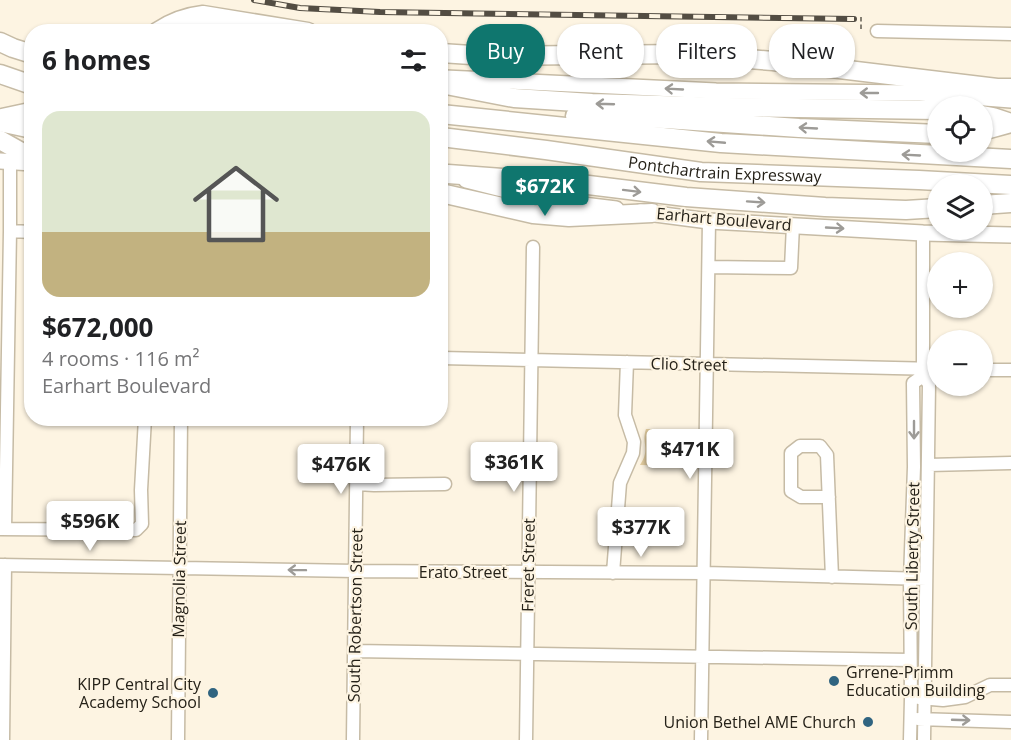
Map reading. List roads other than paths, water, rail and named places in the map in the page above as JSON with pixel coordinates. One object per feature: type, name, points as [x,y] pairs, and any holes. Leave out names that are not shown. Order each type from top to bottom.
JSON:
[{"type":"highway","points":[[169,24],[186,17],[203,15],[262,24]]},
{"type":"highway","points":[[208,24],[213,21],[233,19]]},
{"type":"highway","points":[[0,42],[24,51]]},
{"type":"highway","points":[[448,53],[486,56],[686,54],[772,61],[1011,88]]},
{"type":"highway","points":[[0,74],[24,82]]},
{"type":"highway","points":[[448,85],[514,98],[592,103],[927,110]]},
{"type":"highway","points":[[448,113],[665,119],[927,134]]},
{"type":"highway","name":"Pontchartrain Expressway","points":[[448,114],[721,143],[1011,159]]},
{"type":"highway","points":[[993,117],[1011,123]]},
{"type":"highway","points":[[0,122],[24,127]]},
{"type":"highway","points":[[993,128],[1011,123]]},
{"type":"highway","name":"Pontchartrain Expressway","points":[[448,138],[701,172],[1011,185]]},
{"type":"highway","points":[[0,140],[24,155]]},
{"type":"highway","points":[[448,149],[500,144]]},
{"type":"highway","points":[[448,174],[572,183],[656,194],[855,208],[927,209]]},
{"type":"highway","points":[[448,195],[533,214],[569,217],[652,213]]},
{"type":"highway","points":[[993,205],[1011,204]]},
{"type":"main road","points":[[448,78],[716,91],[920,93],[1011,100]]},
{"type":"main road","points":[[0,117],[24,112]]},
{"type":"main road","points":[[5,161],[24,160]]},
{"type":"main road","name":"Earhart Boulevard","points":[[448,175],[550,201],[709,221],[923,233],[1011,235]]},
{"type":"street","points":[[877,31],[1011,34]]},
{"type":"street","points":[[5,161],[4,190],[10,231],[2,529],[136,530],[142,524],[141,490],[145,426]]},
{"type":"street","points":[[701,740],[709,221]]},
{"type":"street","points":[[709,267],[791,268],[793,225]]},
{"type":"street","points":[[10,231],[24,232]]},
{"type":"street","name":"South Liberty Street","points":[[923,233],[923,373],[929,384],[924,740]]},
{"type":"street","name":"Freret Street","points":[[526,740],[532,247]]},
{"type":"street","name":"Clio Street","points":[[448,358],[927,372]]},
{"type":"street","points":[[613,573],[620,483],[633,453],[634,442],[625,415],[627,362]]},
{"type":"street","points":[[993,370],[1011,370]]},
{"type":"street","name":"South Liberty Street","points":[[910,740],[913,383],[923,373]]},
{"type":"street","name":"Magnolia Street","points":[[178,740],[181,426]]},
{"type":"street","name":"South Robertson Street","points":[[353,740],[357,426]]},
{"type":"street","points":[[829,497],[801,497],[790,491],[791,453],[800,446],[820,446],[827,455],[829,497],[832,577]]},
{"type":"street","points":[[928,465],[1011,463]]},
{"type":"street","points":[[357,484],[444,483]]},
{"type":"street","points":[[3,565],[3,740]]},
{"type":"street","name":"Erato Street","points":[[3,565],[356,572],[704,573],[926,579]]},
{"type":"street","points":[[354,651],[910,660]]},
{"type":"street","points":[[911,698],[943,700],[965,697],[990,685],[1011,685]]},
{"type":"street","points":[[910,719],[1011,722]]},
{"type":"railway","points":[[254,0],[300,8],[380,12],[854,19]]},
{"type":"place","name":"Grrene-Primm Education Building","points":[[834,681]]},
{"type":"place","name":"KIPP Central City Academy School","points":[[213,693]]},
{"type":"place","name":"Union Bethel AME Church","points":[[868,722]]}]
